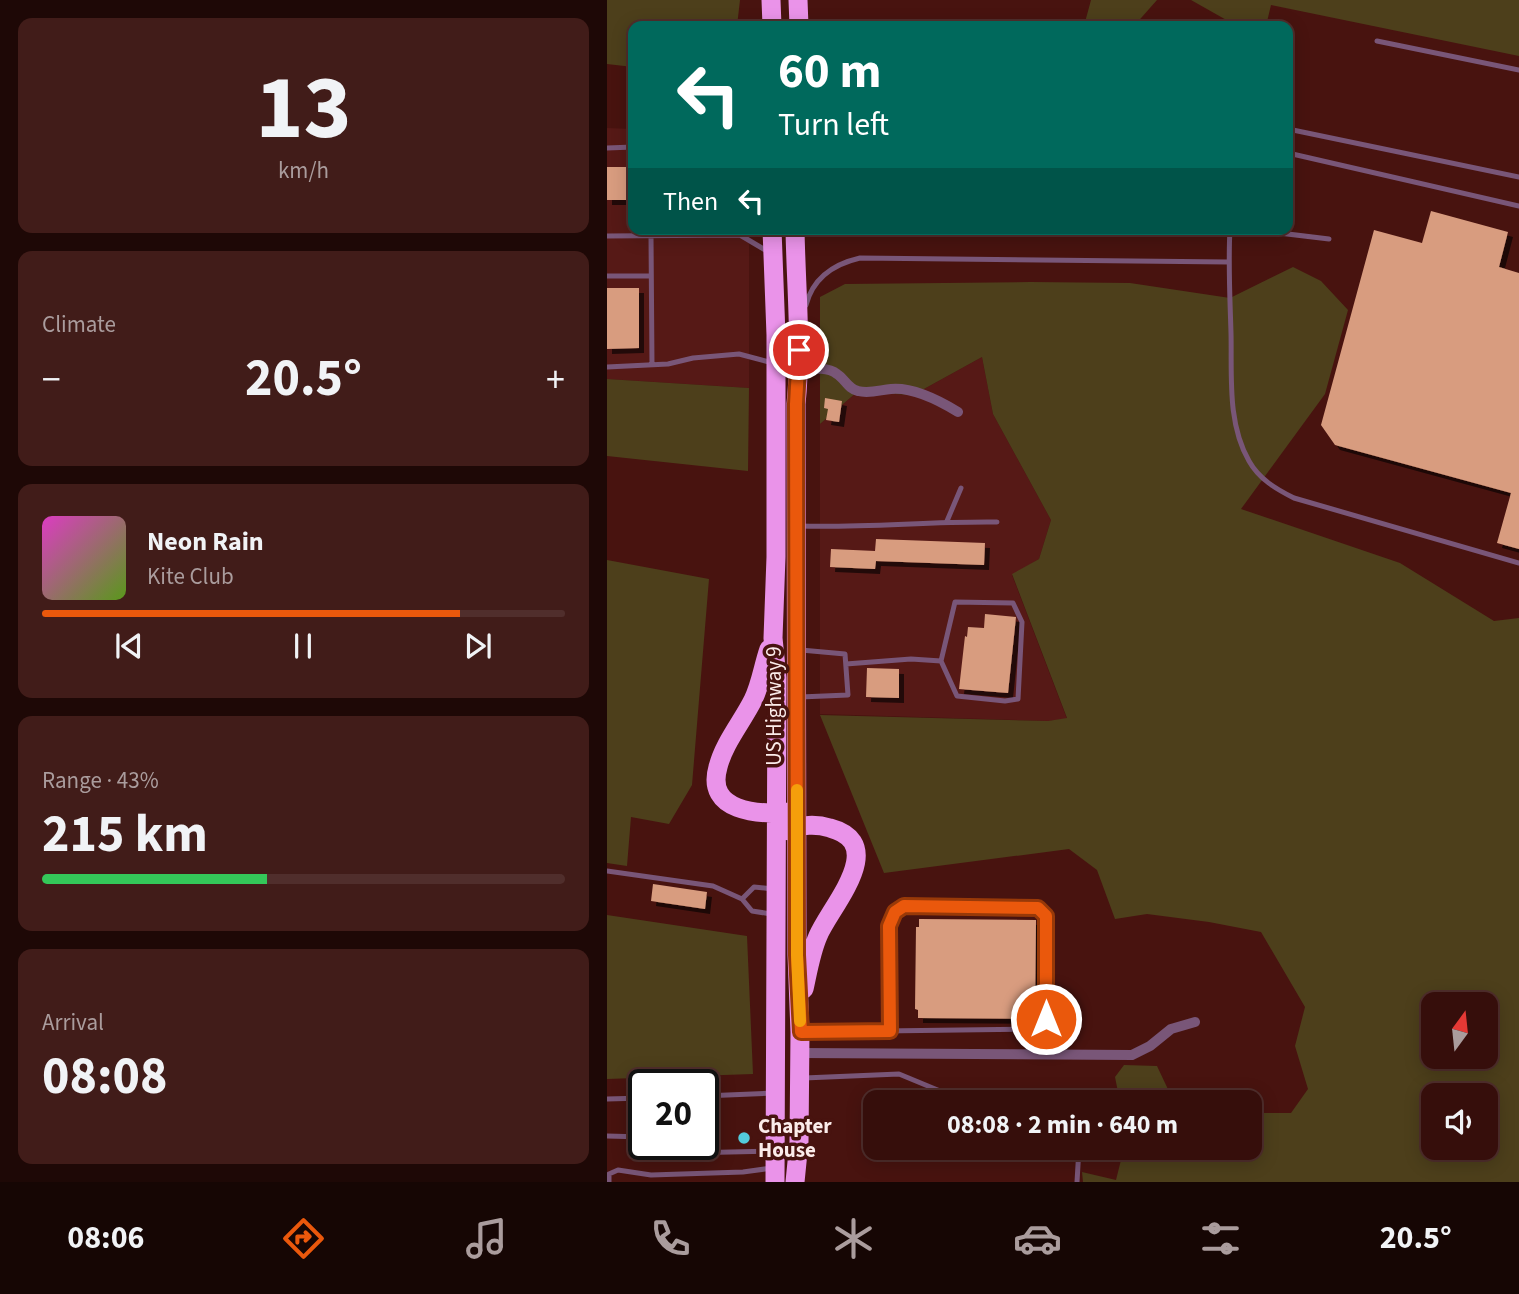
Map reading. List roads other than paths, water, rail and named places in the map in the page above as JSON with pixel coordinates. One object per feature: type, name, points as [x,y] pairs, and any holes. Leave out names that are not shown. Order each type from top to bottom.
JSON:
[{"type":"highway","points":[[771,0],[771,21]]},
{"type":"highway","points":[[798,0],[798,21]]},
{"type":"highway","name":"US Highway 9","points":[[772,235],[776,364],[776,557],[773,638],[777,678],[776,1167]]},
{"type":"highway","name":"US Highway 9","points":[[795,235],[799,331],[796,404],[797,955],[801,1032],[798,1177]]},
{"type":"highway","points":[[773,638],[758,691],[722,756],[716,776],[720,794],[727,803],[751,812],[777,813],[831,828],[850,840],[857,857],[854,873],[818,935],[800,1007]]},
{"type":"highway","points":[[777,844],[797,818]]},
{"type":"street","points":[[799,370],[834,372],[859,392],[892,389],[908,391],[958,412]]},
{"type":"street","points":[[799,1053],[1132,1055],[1150,1046],[1171,1029],[1195,1022]]},
{"type":"lane","points":[[1377,41],[1519,70]]},
{"type":"lane","points":[[1293,130],[1519,177]]},
{"type":"lane","points":[[607,148],[628,147]]},
{"type":"lane","points":[[1293,154],[1519,206]]},
{"type":"lane","points":[[607,236],[671,235]]},
{"type":"lane","points":[[740,235],[773,256]]},
{"type":"lane","points":[[1230,235],[1228,262],[1235,418],[1241,446],[1257,473],[1277,490],[1294,498],[1519,563]]},
{"type":"lane","points":[[1293,235],[1329,239]]},
{"type":"lane","points":[[651,236],[652,365]]},
{"type":"lane","points":[[799,331],[808,298],[816,283],[837,265],[860,258],[1228,262]]},
{"type":"lane","points":[[607,276],[651,276]]},
{"type":"lane","points":[[607,367],[652,365],[739,354],[776,364]]},
{"type":"lane","points":[[947,521],[961,488]]},
{"type":"lane","points":[[797,526],[857,528],[878,524],[947,521],[997,522]]},
{"type":"lane","points":[[955,602],[1013,603],[1022,622],[1018,699],[1005,701],[957,696],[941,661],[955,602]]},
{"type":"lane","points":[[797,650],[845,654],[848,695],[797,698]]},
{"type":"lane","points":[[846,664],[911,659],[941,661]]},
{"type":"lane","points":[[607,871],[713,886],[742,899],[752,911],[776,915]]},
{"type":"lane","points":[[742,899],[754,887],[776,889]]},
{"type":"lane","points":[[801,1032],[890,1031],[1038,1029],[1046,1019],[1046,916],[1038,908],[904,906],[895,912],[889,926],[890,1031]]},
{"type":"lane","points":[[799,1078],[899,1074],[938,1090]]},
{"type":"lane","points":[[719,1095],[776,1093]]},
{"type":"lane","points":[[607,1098],[628,1098]]},
{"type":"lane","points":[[607,1136],[628,1137]]},
{"type":"lane","points":[[719,1158],[776,1167]]},
{"type":"lane","points":[[1077,1182],[1078,1160]]},
{"type":"lane","points":[[609,1182],[609,1174],[618,1170],[651,1179],[776,1167]]},
{"type":"lane","points":[[743,1172],[744,1182]]},
{"type":"place","name":"Chapter House","points":[[744,1138]]}]
